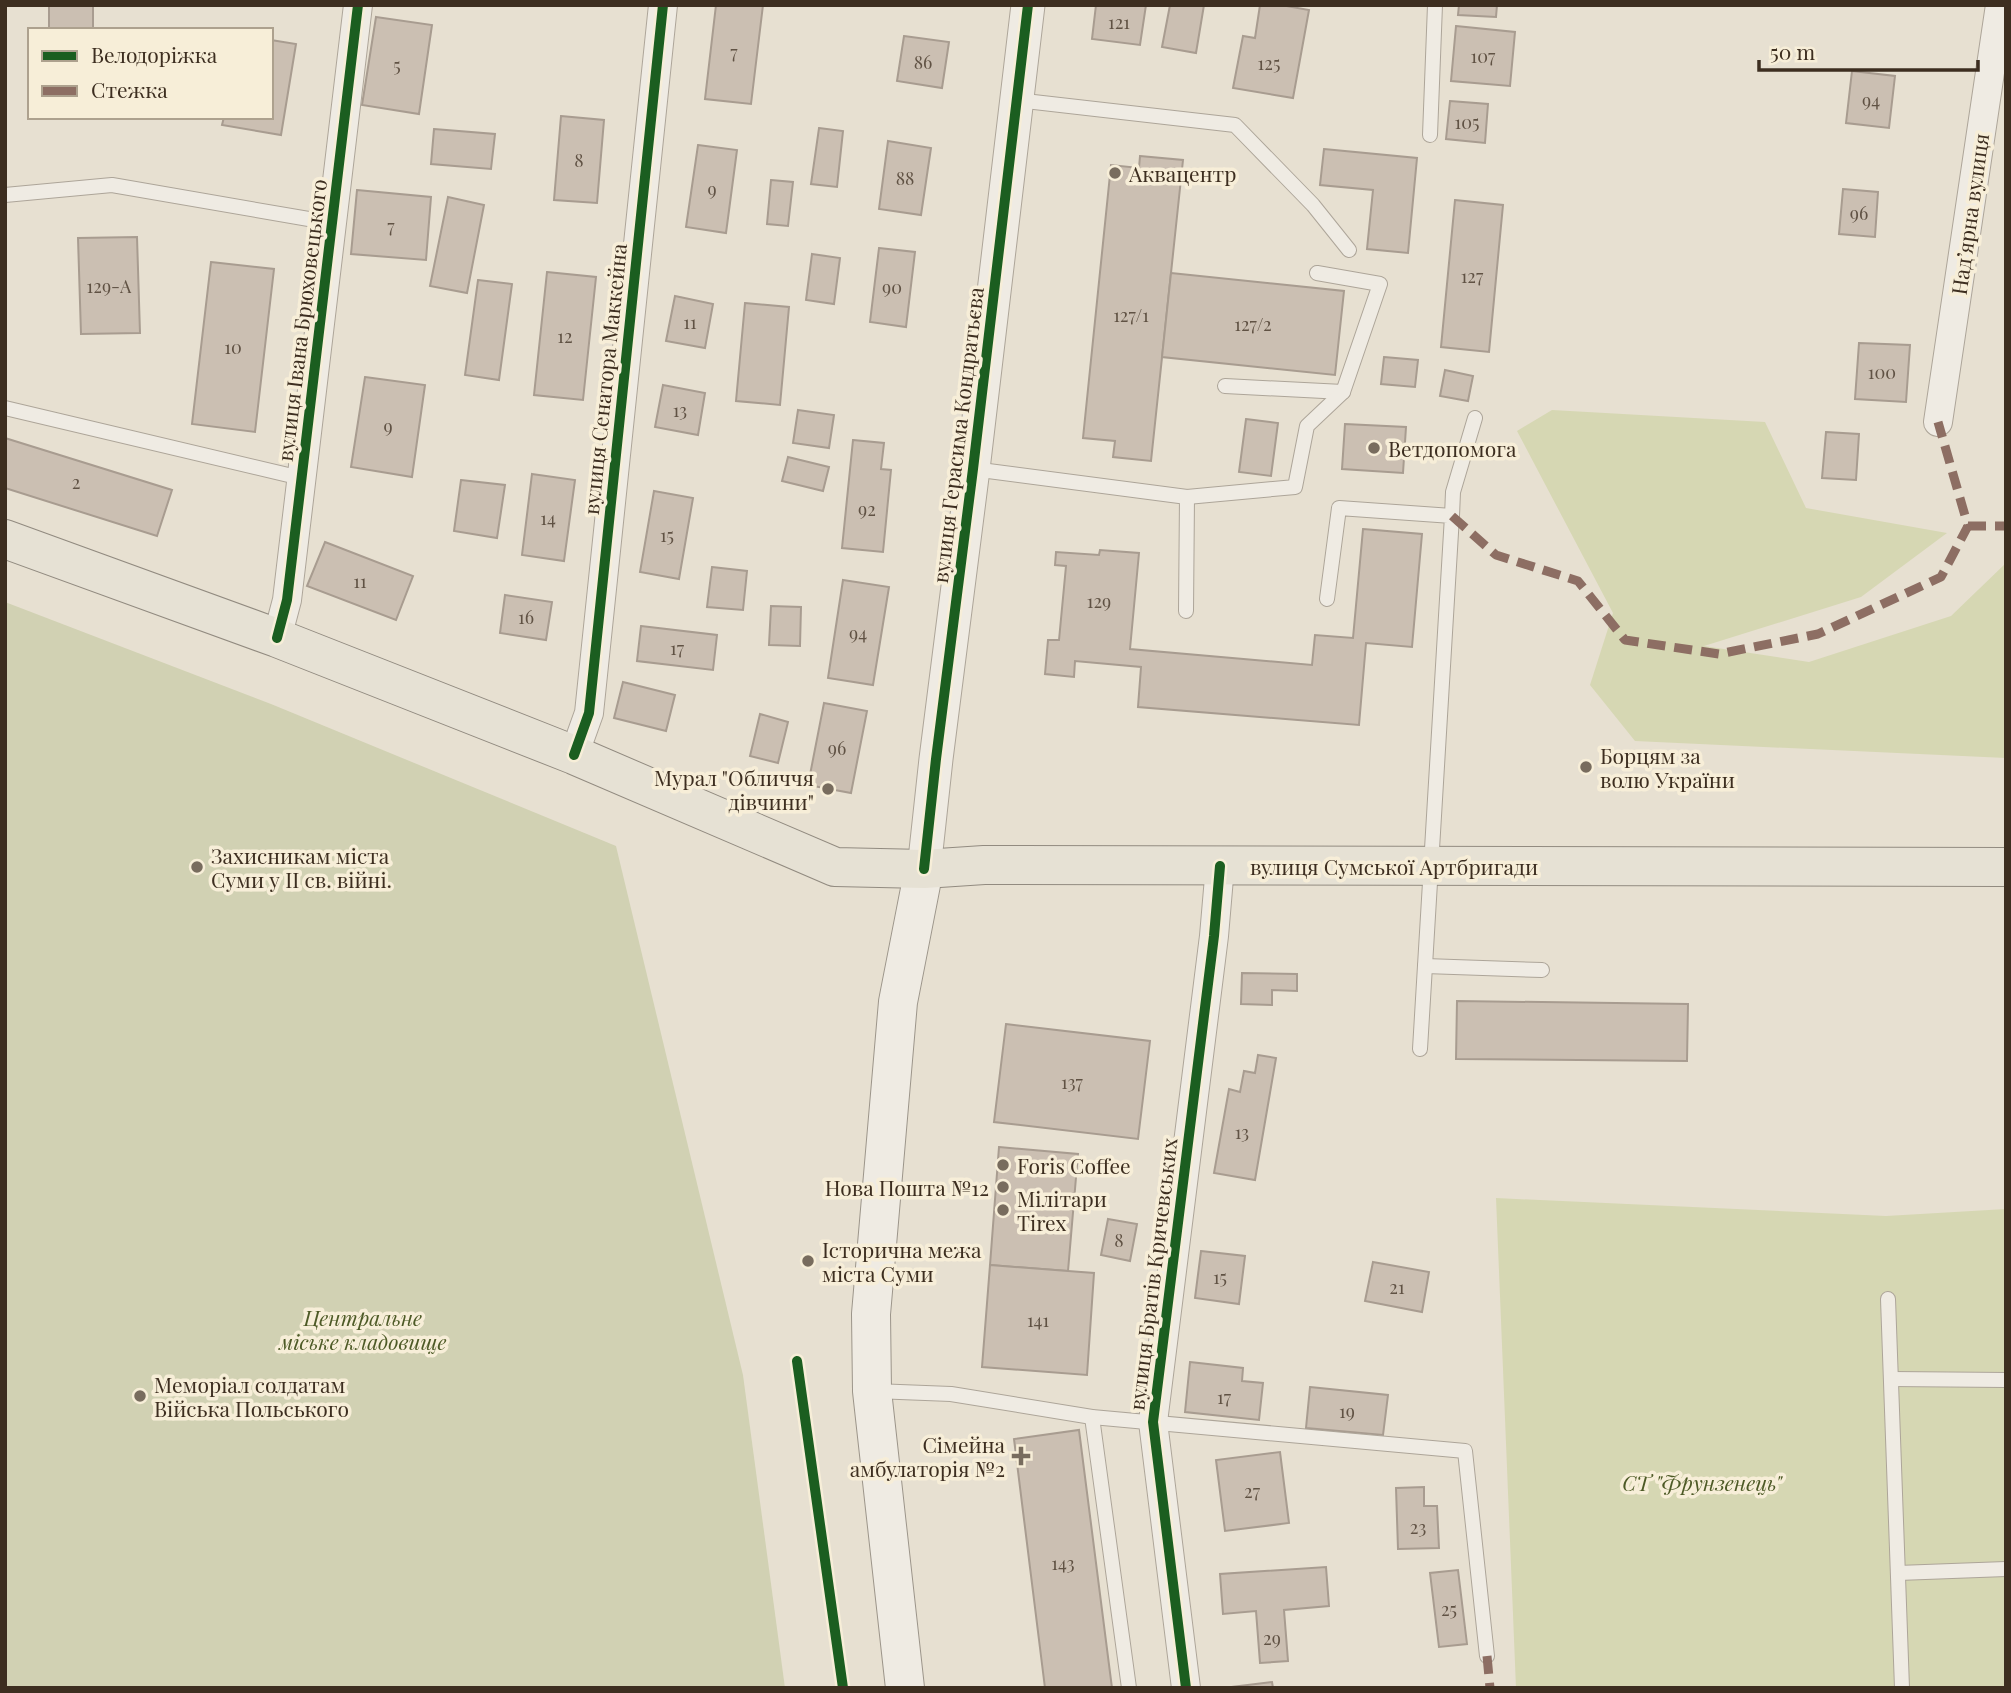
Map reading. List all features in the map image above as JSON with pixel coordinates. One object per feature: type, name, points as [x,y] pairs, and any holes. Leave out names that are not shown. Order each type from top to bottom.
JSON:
[{"type":"main road","name":"вулиця Сумської Артбригади","points":[[5,539],[276,638],[574,755],[835,866],[924,869],[984,865],[2006,867]]},
{"type":"main road","name":"вулиця Герасима Кондратьєва","points":[[905,1688],[872,1391],[871,1314],[898,1002],[924,869]]},
{"type":"street","name":"вулиця Івана Брюховецького","points":[[276,638],[287,600],[358,5]]},
{"type":"street","name":"вулиця Сенатора Маккейна","points":[[574,755],[589,713],[663,5]]},
{"type":"street","name":"вулиця Герасима Кондратьєва","points":[[924,869],[1028,5]]},
{"type":"street","name":"Надʼярна вулиця","points":[[1938,422],[2000,5]]},
{"type":"street","name":"вулиця Братів Кричевських","points":[[1186,1688],[1153,1422],[1220,866]]},
{"type":"lane","points":[[1430,135],[1435,5]]},
{"type":"lane","points":[[1016,100],[1235,125],[1313,205],[1349,250]]},
{"type":"lane","points":[[5,195],[112,184],[332,223]]},
{"type":"lane","points":[[973,469],[1187,497],[1295,487],[1307,426],[1343,392],[1380,284],[1317,273]]},
{"type":"lane","points":[[1225,386],[1343,392]]},
{"type":"lane","points":[[5,408],[301,478]]},
{"type":"lane","points":[[1420,1049],[1453,492],[1475,418]]},
{"type":"lane","points":[[1186,611],[1187,497]]},
{"type":"lane","points":[[1327,599],[1339,508],[1452,516]]},
{"type":"lane","points":[[1425,966],[1542,970]]},
{"type":"lane","points":[[1888,1299],[1902,1688]]},
{"type":"lane","points":[[1891,1379],[2006,1380]]},
{"type":"lane","points":[[872,1391],[951,1394],[1092,1417],[1465,1451],[1487,1656]]},
{"type":"lane","points":[[1092,1417],[1129,1688]]},
{"type":"lane","points":[[1898,1573],[2006,1569]]},
{"type":"green space","points":[[1552,410],[1765,422],[1806,508],[1947,533],[1861,597],[1704,646],[1809,662],[1951,616],[2006,563],[2006,758],[1635,741],[1590,685],[1613,613],[1517,431]]},
{"type":"green space","name":"Центральне міське кладовище","points":[[5,602],[271,704],[616,846],[743,1375],[785,1688],[5,1688]]},
{"type":"green space","name":"СТ \"Фрунзенець\"","points":[[1496,1198],[1886,1216],[2006,1209],[2006,1688],[1516,1688]]},
{"type":"building","points":[[49,5],[93,5],[93,28],[49,28]]},
{"type":"building","points":[[716,5],[763,5],[751,104],[705,99]]},
{"type":"building","points":[[1096,5],[1146,5],[1140,45],[1092,39]]},
{"type":"building","points":[[1170,5],[1204,5],[1196,53],[1162,47]]},
{"type":"building","points":[[1260,5],[1281,5],[1309,10],[1293,98],[1233,88],[1243,36],[1255,38]]},
{"type":"building","points":[[1459,5],[1497,5],[1496,17],[1458,15]]},
{"type":"building","points":[[376,17],[432,25],[419,114],[362,105]]},
{"type":"building","points":[[1456,26],[1515,32],[1510,86],[1451,81]]},
{"type":"building","points":[[904,36],[949,42],[942,88],[897,81]]},
{"type":"building","points":[[273,40],[296,44],[281,135],[222,125],[224,119],[273,119]]},
{"type":"building","points":[[1852,71],[1895,76],[1889,128],[1846,123]]},
{"type":"building","points":[[1450,101],[1488,104],[1485,143],[1446,139]]},
{"type":"building","points":[[561,116],[604,120],[597,203],[554,200]]},
{"type":"building","points":[[819,128],[843,131],[837,187],[811,184]]},
{"type":"building","points":[[434,129],[495,134],[491,169],[431,164]]},
{"type":"building","points":[[888,141],[931,148],[921,215],[879,209]]},
{"type":"building","points":[[698,145],[737,150],[726,233],[686,227]]},
{"type":"building","points":[[1324,149],[1417,158],[1408,253],[1367,249],[1373,190],[1320,185]]},
{"type":"building","points":[[1140,156],[1183,160],[1151,461],[1113,457],[1115,441],[1083,438],[1111,165],[1139,168]]},
{"type":"building","points":[[771,180],[793,182],[788,226],[767,224]]},
{"type":"building","points":[[1843,189],[1878,192],[1875,237],[1839,234]]},
{"type":"building","points":[[357,190],[431,197],[426,260],[351,254]]},
{"type":"building","points":[[448,197],[484,205],[467,293],[430,286]]},
{"type":"building","points":[[1455,200],[1503,205],[1489,352],[1441,347]]},
{"type":"building","points":[[137,237],[140,333],[81,334],[78,238]]},
{"type":"building","points":[[879,248],[915,252],[906,327],[870,322]]},
{"type":"building","points":[[812,254],[840,258],[834,304],[806,300]]},
{"type":"building","points":[[211,262],[274,269],[255,432],[192,424]]},
{"type":"building","points":[[547,272],[596,277],[583,400],[534,395]]},
{"type":"building","points":[[1171,273],[1344,291],[1335,375],[1162,357]]},
{"type":"building","points":[[478,280],[512,284],[499,380],[465,375]]},
{"type":"building","points":[[675,296],[713,304],[705,348],[666,341]]},
{"type":"building","points":[[745,303],[789,307],[780,405],[736,401]]},
{"type":"building","points":[[1859,343],[1910,345],[1906,402],[1855,399]]},
{"type":"building","points":[[1384,357],[1418,360],[1415,387],[1381,384]]},
{"type":"building","points":[[1445,370],[1473,376],[1468,401],[1440,396]]},
{"type":"building","points":[[365,377],[425,385],[412,477],[351,467]]},
{"type":"building","points":[[663,385],[705,393],[698,435],[655,427]]},
{"type":"building","points":[[798,410],[834,415],[829,448],[793,443]]},
{"type":"building","points":[[1246,419],[1278,423],[1271,476],[1239,472]]},
{"type":"building","name":"Ветдопомога","points":[[1345,424],[1406,427],[1403,473],[1342,469]]},
{"type":"building","points":[[1826,432],[1859,434],[1856,480],[1822,478]]},
{"type":"building","points":[[5,438],[172,490],[157,536],[5,488]]},
{"type":"building","points":[[853,440],[884,443],[881,469],[891,470],[883,552],[842,548]]},
{"type":"building","points":[[788,457],[829,467],[823,491],[782,481]]},
{"type":"building","points":[[532,474],[575,480],[564,561],[522,555]]},
{"type":"building","points":[[461,480],[505,485],[497,538],[454,531]]},
{"type":"building","points":[[654,491],[693,498],[679,579],[640,572]]},
{"type":"building","points":[[1363,529],[1422,534],[1412,647],[1366,643],[1359,725],[1138,707],[1141,667],[1075,661],[1074,677],[1045,674],[1048,640],[1059,640],[1066,566],[1055,565],[1056,552],[1099,555],[1100,550],[1139,553],[1130,649],[1312,665],[1315,635],[1353,638]]},
{"type":"building","points":[[325,542],[413,576],[396,620],[307,586]]},
{"type":"building","points":[[712,567],[747,571],[743,610],[707,607]]},
{"type":"building","points":[[843,580],[889,587],[873,685],[828,678]]},
{"type":"building","points":[[505,595],[552,602],[546,640],[500,633]]},
{"type":"building","points":[[771,606],[801,607],[800,646],[769,645]]},
{"type":"building","points":[[641,626],[717,635],[713,670],[637,661]]},
{"type":"building","points":[[623,682],[675,695],[666,731],[614,718]]},
{"type":"building","points":[[824,703],[867,711],[851,793],[808,785]]},
{"type":"building","points":[[760,714],[788,722],[778,763],[750,756]]},
{"type":"building","points":[[1242,973],[1297,974],[1297,991],[1272,990],[1272,1005],[1241,1004]]},
{"type":"building","points":[[1457,1001],[1688,1004],[1687,1061],[1456,1059]]},
{"type":"building","points":[[1006,1024],[1150,1041],[1138,1139],[994,1122]]},
{"type":"building","points":[[1258,1055],[1276,1058],[1255,1180],[1214,1173],[1229,1089],[1240,1092],[1244,1071],[1255,1073]]},
{"type":"building","points":[[999,1147],[1078,1154],[1068,1271],[990,1265]]},
{"type":"building","points":[[1108,1219],[1137,1224],[1130,1261],[1101,1255]]},
{"type":"building","points":[[1201,1251],[1245,1256],[1239,1304],[1195,1298]]},
{"type":"building","points":[[1373,1262],[1429,1272],[1422,1312],[1365,1301]]},
{"type":"building","points":[[990,1265],[1094,1273],[1087,1375],[982,1367]]},
{"type":"building","points":[[1190,1362],[1243,1368],[1242,1381],[1263,1383],[1259,1420],[1185,1412]]},
{"type":"building","points":[[1310,1387],[1388,1395],[1383,1435],[1306,1428]]},
{"type":"building","points":[[1079,1430],[1112,1688],[1045,1688],[1014,1439]]},
{"type":"building","points":[[1280,1452],[1289,1523],[1225,1531],[1216,1460]]},
{"type":"building","points":[[1424,1487],[1424,1506],[1437,1506],[1439,1548],[1398,1549],[1396,1488]]},
{"type":"building","points":[[1326,1567],[1329,1606],[1284,1610],[1288,1661],[1260,1663],[1256,1611],[1223,1614],[1220,1574]]},
{"type":"building","points":[[1458,1570],[1467,1644],[1439,1647],[1430,1573]]},
{"type":"building","points":[[1272,1682],[1273,1688],[1223,1688]]},
{"type":"marked path","points":[[1452,516],[1496,555],[1578,581],[1625,640],[1719,654],[1818,634],[1941,577],[1968,526],[1938,422]]},
{"type":"marked path","points":[[1968,526],[2006,526]]},
{"type":"marked path","points":[[1487,1656],[1490,1688]]},
{"type":"cycle path","points":[[277,638],[287,600],[358,5]]},
{"type":"cycle path","points":[[574,755],[589,713],[663,5]]},
{"type":"cycle path","points":[[924,869],[1028,5]]},
{"type":"cycle path","points":[[1186,1688],[1153,1422],[1214,936],[1220,866]]},
{"type":"cycle path","points":[[797,1361],[843,1688]]},
{"type":"place","name":"Аквацентр","points":[[1115,173]]},
{"type":"place","name":"Ветдопомога","points":[[1374,448]]},
{"type":"place","name":"Борцям за волю України","points":[[1586,767]]},
{"type":"place","name":"Мурал \"Обличчя дівчини\"","points":[[828,789]]},
{"type":"place","name":"Захисникам міста Суми у ІІ св. війні.","points":[[197,867]]},
{"type":"place","name":"Foris Coffee","points":[[1003,1165]]},
{"type":"place","name":"Нова Пошта №12","points":[[1003,1187]]},
{"type":"place","name":"Мілітари Tirex","points":[[1003,1210]]},
{"type":"place","name":"Історична межа міста Суми","points":[[808,1261]]},
{"type":"place","name":"Меморіал солдатам Війська Польського","points":[[140,1396]]},
{"type":"place","name":"Сімейна амбулаторія №2","points":[[1021,1456]]}]
